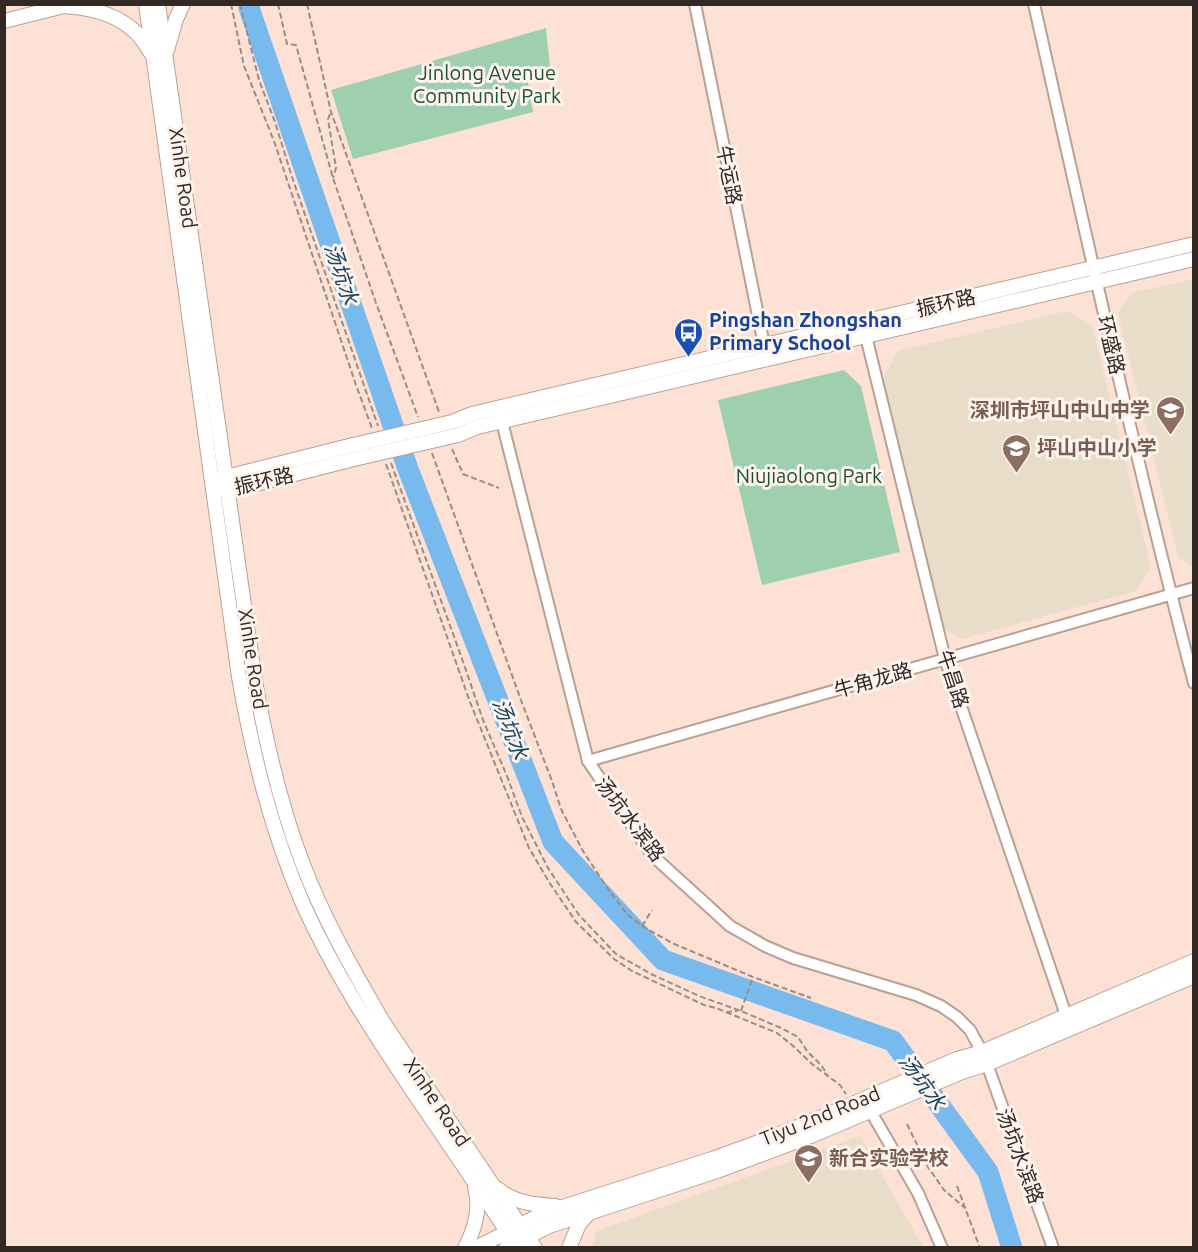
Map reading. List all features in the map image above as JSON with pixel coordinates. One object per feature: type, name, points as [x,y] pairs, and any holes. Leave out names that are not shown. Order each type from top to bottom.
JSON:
[{"type":"street","name":"Xinhe Road","points":[[146,4],[160,60],[227,484],[260,712],[289,825],[303,864],[338,942],[383,1022],[493,1185],[518,1240]]},
{"type":"street","name":"Xinhe Road","points":[[158,4],[160,60],[213,486],[239,677],[263,790],[289,870],[325,948],[371,1029],[474,1182],[518,1240]]},
{"type":"street","points":[[4,21],[68,5],[94,10],[122,20],[132,27],[160,60],[183,4]]},
{"type":"street","name":"牛运路","points":[[695,4],[764,345]]},
{"type":"street","name":"环盛路","points":[[1034,4],[1170,594],[1194,683]]},
{"type":"street","name":"振环路","points":[[1095,275],[1194,244]]},
{"type":"street","name":"振环路","points":[[213,486],[450,425],[472,414],[501,414],[1095,275],[1194,259]]},
{"type":"street","name":"振环路","points":[[501,414],[764,345],[864,329]]},
{"type":"street","name":"牛昌路","points":[[864,329],[945,659],[1068,1022]]},
{"type":"street","name":"汤坑水滨路","points":[[501,414],[588,761],[652,855],[730,926],[765,946],[793,958],[916,995],[941,1006],[970,1030],[984,1058],[1053,1248]]},
{"type":"street","name":"牛角龙路","points":[[588,761],[1194,588]]},
{"type":"street","name":"Tiyu 2nd Road","points":[[518,1240],[544,1213],[715,1158],[867,1105],[959,1065],[984,1058],[1068,1022],[1194,961]]},
{"type":"street","name":"Tiyu 2nd Road","points":[[1068,1022],[1194,976]]},
{"type":"street","points":[[867,1105],[918,1192],[942,1248]]},
{"type":"street","name":"Tiyu 2nd Road","points":[[476,1248],[518,1240],[549,1226],[717,1171],[811,1136],[867,1105]]},
{"type":"street","points":[[465,1248],[478,1208],[478,1195],[474,1182]]},
{"type":"street","points":[[493,1185],[504,1194],[529,1203],[555,1206],[570,1204]]},
{"type":"street","points":[[569,1248],[579,1224],[589,1213]]},
{"type":"path","points":[[231,4],[244,66],[274,141],[373,430]]},
{"type":"path","points":[[240,4],[259,80],[380,433]]},
{"type":"path","points":[[278,4],[287,44],[296,45],[333,178],[421,423]]},
{"type":"path","points":[[307,4],[331,112],[450,425]]},
{"type":"path","points":[[331,112],[328,119],[336,168],[333,178]]},
{"type":"path","points":[[429,446],[561,809],[583,851],[610,892],[628,915],[672,943],[753,977],[811,998]]},
{"type":"path","points":[[452,448],[463,474],[499,488]]},
{"type":"path","points":[[388,455],[483,720],[522,817],[548,868],[582,917],[616,954],[651,974],[798,1037],[828,1076]]},
{"type":"path","points":[[384,459],[478,721],[529,848],[576,922],[614,959],[632,970],[704,1005],[777,1034],[840,1085],[848,1097]]},
{"type":"path","points":[[423,572],[430,570]]},
{"type":"path","points":[[478,721],[483,720]]},
{"type":"path","points":[[642,926],[652,910]]},
{"type":"path","points":[[576,922],[582,917]]},
{"type":"path","points":[[740,1011],[753,977]]},
{"type":"path","points":[[727,1013],[740,1011]]},
{"type":"path","points":[[907,1124],[928,1167],[944,1190],[965,1208]]},
{"type":"path","points":[[957,1186],[980,1248]]},
{"type":"shaded area","name":"深圳市坪山中山中学","points":[[1194,279],[1193,567],[1178,557],[1118,313],[1132,293]]},
{"type":"shaded area","name":"坪山中山小学","points":[[1067,311],[1092,325],[1151,567],[1136,591],[962,639],[941,627],[882,381],[898,351]]},
{"type":"shaded area","name":"新合实验学校","points":[[860,1136],[923,1247],[592,1247],[597,1231]]},
{"type":"green space","name":"Jinlong Avenue Community Park","points":[[546,28],[550,68],[527,77],[533,112],[353,159],[331,90]]},
{"type":"green space","name":"Niujiaolong Park","points":[[844,370],[861,386],[900,552],[762,585],[718,400]]},
{"type":"waterway","name":"汤坑水","points":[[249,8],[408,469],[553,842],[663,960],[893,1041],[988,1172],[1012,1248]]},
{"type":"place","name":"Pingshan Zhongshan Primary School","points":[[688,358]]},
{"type":"place","name":"深圳市坪山中山中学","points":[[1171,436]]},
{"type":"place","name":"坪山中山小学","points":[[1016,474]]},
{"type":"place","name":"新合实验学校","points":[[808,1184]]}]
